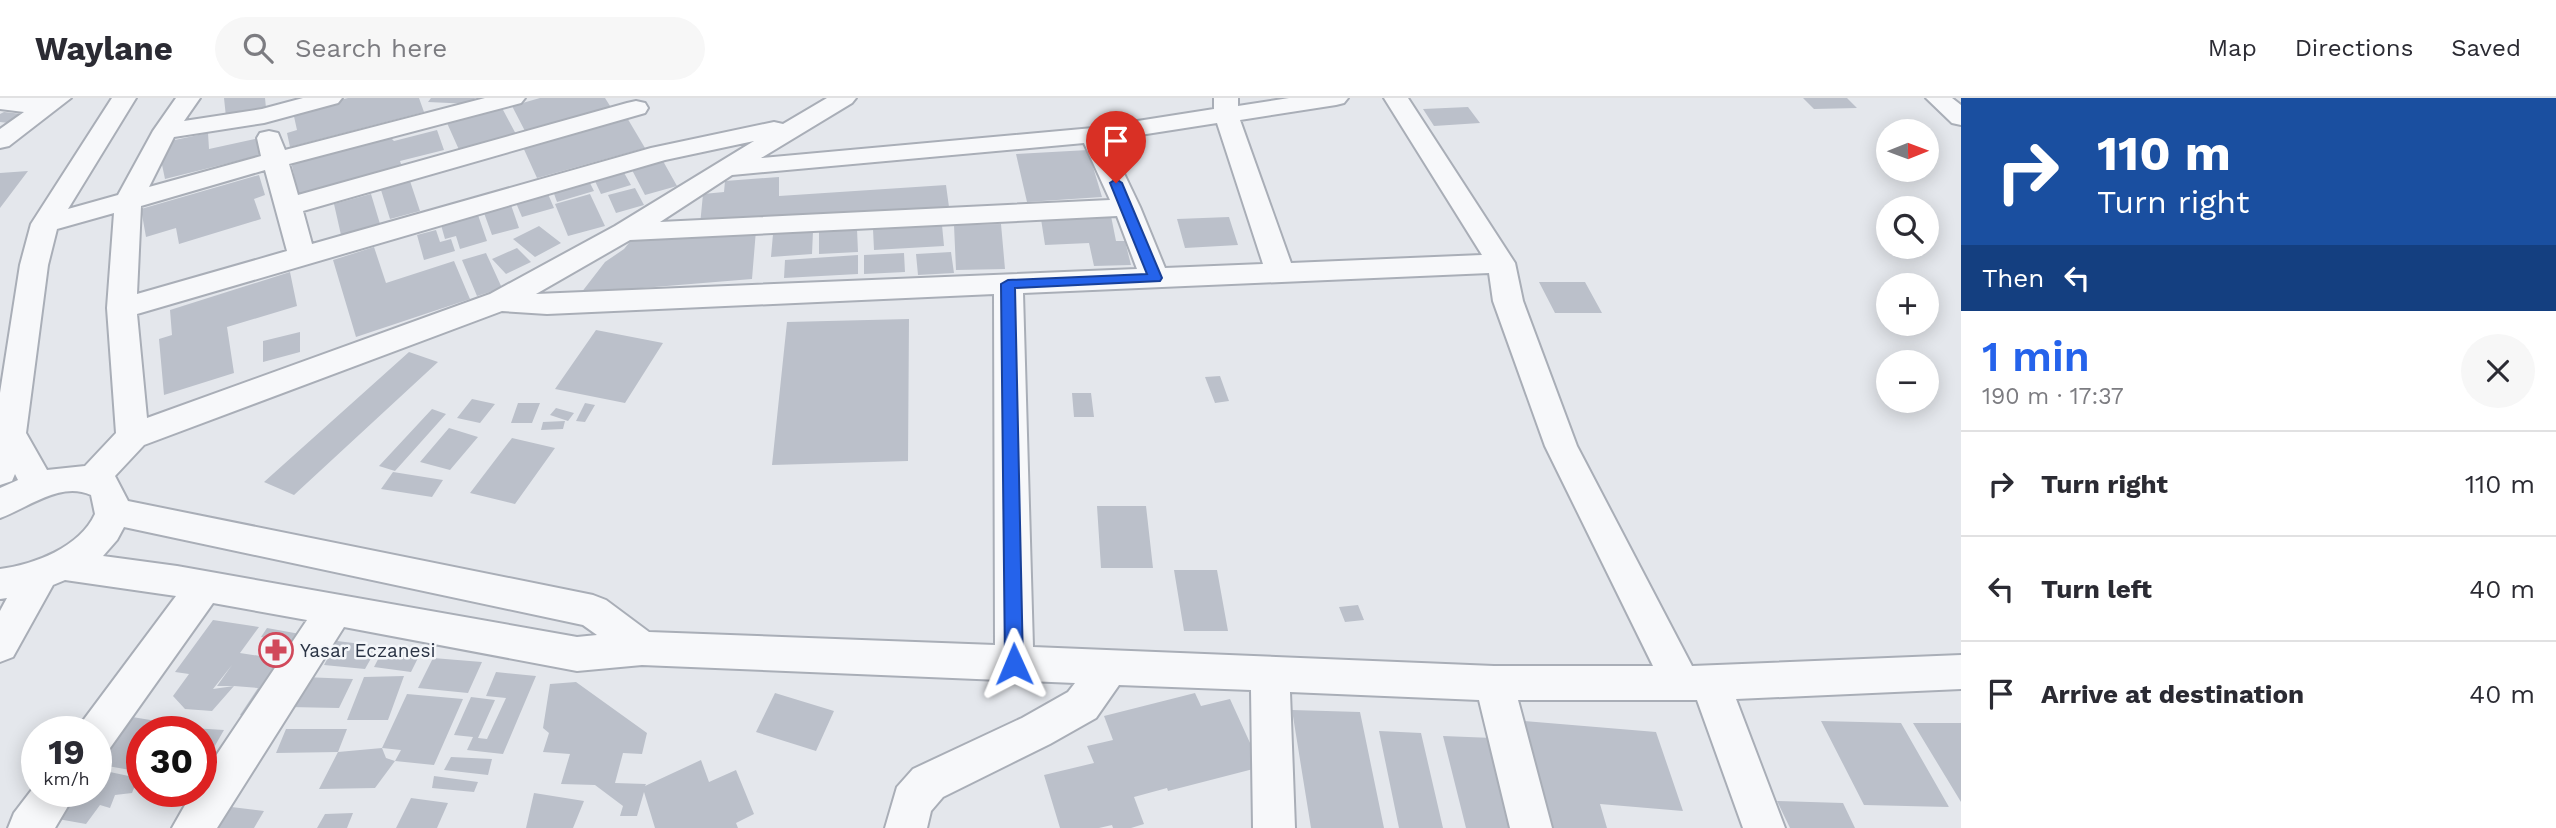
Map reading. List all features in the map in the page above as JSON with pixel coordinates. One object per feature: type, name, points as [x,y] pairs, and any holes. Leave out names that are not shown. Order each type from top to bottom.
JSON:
[{"type":"street","points":[[0,472],[34,265],[45,224],[124,98]]},
{"type":"street","points":[[132,436],[122,308],[128,201],[165,131],[188,98]]},
{"type":"street","points":[[165,131],[264,116],[330,98]]},
{"type":"street","points":[[45,224],[274,160],[513,98]]},
{"type":"street","points":[[91,481],[132,436],[500,301],[625,232],[844,98]]},
{"type":"street","points":[[724,169],[1093,135],[1226,106],[1336,98]]},
{"type":"street","points":[[1396,98],[1501,263],[1508,301],[1562,446],[1696,683],[1764,828]]},
{"type":"street","points":[[1938,98],[1961,118]]},
{"type":"street","points":[[0,102],[51,103]]},
{"type":"street","points":[[0,141],[51,103]]},
{"type":"street","points":[[286,207],[634,103],[660,153]]},
{"type":"street","points":[[1226,106],[1280,272]]},
{"type":"street","points":[[264,116],[286,207],[302,257]]},
{"type":"street","points":[[122,308],[660,153],[799,124]]},
{"type":"street","points":[[1093,135],[1156,278]]},
{"type":"street","points":[[625,232],[1127,207]]},
{"type":"street","points":[[500,301],[548,304],[1501,263]]},
{"type":"street","points":[[1008,284],[1014,664]]},
{"type":"street","points":[[8,425],[38,485]]},
{"type":"street","points":[[0,504],[38,485],[63,479],[91,481],[101,485],[111,496],[112,511],[104,530],[96,539],[52,571],[0,645]]},
{"type":"street","points":[[112,511],[593,611],[642,648]]},
{"type":"street","points":[[0,584],[52,571],[204,586],[577,654],[642,648],[1494,683],[1696,683],[1961,672]]},
{"type":"street","points":[[110,716],[204,586]]},
{"type":"street","points":[[193,828],[335,610]]},
{"type":"street","points":[[905,828],[912,801],[928,783],[1036,731],[1082,705],[1110,668]]},
{"type":"street","points":[[1270,674],[1274,828]]},
{"type":"street","points":[[1494,683],[1531,828]]},
{"type":"street","points":[[29,828],[44,807]]},
{"type":"building","points":[[224,98],[265,98],[266,108],[226,117]]},
{"type":"building","points":[[348,98],[419,98],[424,112],[290,147],[287,133],[297,130],[293,112]]},
{"type":"building","points":[[431,98],[475,98],[471,104],[428,102]]},
{"type":"building","points":[[540,98],[605,98],[612,109],[526,133],[512,106]]},
{"type":"building","points":[[1803,98],[1847,98],[1857,108],[1814,109]]},
{"type":"building","points":[[1468,107],[1480,123],[1434,126],[1423,109]]},
{"type":"building","points":[[502,108],[517,136],[460,152],[447,123]]},
{"type":"building","points":[[0,114],[22,114],[9,123],[0,122]]},
{"type":"building","points":[[626,116],[645,148],[537,178],[522,145]]},
{"type":"building","points":[[437,130],[444,150],[400,161],[402,167],[298,195],[291,161],[389,136],[394,141]]},
{"type":"building","points":[[208,133],[209,149],[260,138],[261,155],[165,179],[161,160],[170,141]]},
{"type":"building","points":[[1088,150],[1102,197],[1027,202],[1016,154]]},
{"type":"building","points":[[663,161],[677,186],[645,195],[632,170]]},
{"type":"building","points":[[28,171],[0,208],[0,173]]},
{"type":"building","points":[[623,171],[631,185],[601,194],[594,179]]},
{"type":"building","points":[[259,175],[265,195],[254,199],[261,219],[179,244],[176,228],[146,237],[141,209]]},
{"type":"building","points":[[779,177],[779,196],[946,185],[949,207],[700,225],[703,194],[724,192],[725,181]]},
{"type":"building","points":[[410,181],[420,211],[390,219],[381,190]]},
{"type":"building","points":[[589,181],[594,191],[557,202],[553,191]]},
{"type":"building","points":[[635,188],[644,205],[616,213],[608,195]]},
{"type":"building","points":[[371,194],[380,224],[341,235],[334,204]]},
{"type":"building","points":[[548,194],[554,208],[522,217],[516,203]]},
{"type":"building","points":[[590,194],[605,226],[568,236],[555,204]]},
{"type":"building","points":[[511,205],[519,228],[492,235],[484,213]]},
{"type":"building","points":[[478,215],[487,241],[460,249],[456,236],[445,239],[441,225]]},
{"type":"building","points":[[1111,216],[1116,241],[1125,241],[1131,265],[1094,266],[1089,243],[1045,245],[1041,219]]},
{"type":"building","points":[[1229,217],[1238,245],[1185,248],[1177,219]]},
{"type":"building","points":[[1001,224],[1005,269],[956,270],[954,225]]},
{"type":"building","points":[[942,225],[944,246],[874,250],[873,229]]},
{"type":"building","points":[[539,226],[561,243],[535,257],[513,239]]},
{"type":"building","points":[[857,229],[858,252],[819,254],[819,232]]},
{"type":"building","points":[[436,230],[440,242],[451,239],[455,251],[424,260],[417,235]]},
{"type":"building","points":[[756,230],[752,279],[581,293],[605,262],[624,249],[633,238]]},
{"type":"building","points":[[813,231],[812,254],[771,257],[773,234]]},
{"type":"building","points":[[374,247],[386,283],[454,261],[470,299],[356,337],[333,260]]},
{"type":"building","points":[[517,248],[531,262],[506,274],[492,259]]},
{"type":"building","points":[[951,252],[954,273],[918,275],[916,254]]},
{"type":"building","points":[[486,253],[502,288],[477,296],[462,260]]},
{"type":"building","points":[[904,253],[905,272],[864,274],[864,255]]},
{"type":"building","points":[[858,255],[858,274],[784,278],[785,260]]},
{"type":"building","points":[[290,272],[297,306],[227,327],[234,373],[164,395],[159,339],[172,335],[170,310]]},
{"type":"building","points":[[1539,282],[1585,282],[1602,313],[1555,313]]},
{"type":"building","points":[[909,319],[908,461],[772,465],[787,322]]},
{"type":"building","points":[[596,330],[663,343],[625,403],[555,389]]},
{"type":"building","points":[[300,332],[300,352],[263,362],[263,341]]},
{"type":"building","points":[[409,352],[438,362],[294,495],[264,482]]},
{"type":"building","points":[[1220,376],[1229,401],[1215,403],[1205,377]]},
{"type":"building","points":[[1072,393],[1091,393],[1094,417],[1074,417]]},
{"type":"building","points":[[472,399],[495,404],[480,423],[457,418]]},
{"type":"building","points":[[518,403],[540,403],[532,423],[511,423]]},
{"type":"building","points":[[585,403],[595,405],[585,422],[576,421]]},
{"type":"building","points":[[556,408],[574,413],[568,421],[550,415]]},
{"type":"building","points":[[432,409],[446,414],[395,471],[379,466]]},
{"type":"building","points":[[565,421],[563,429],[541,430],[543,422]]},
{"type":"building","points":[[449,428],[478,437],[450,470],[420,462]]},
{"type":"building","points":[[512,438],[555,448],[515,504],[470,493]]},
{"type":"building","points":[[393,472],[443,480],[432,497],[381,489]]},
{"type":"building","points":[[1097,506],[1146,506],[1153,568],[1101,568]]},
{"type":"building","points":[[1174,570],[1217,570],[1228,631],[1184,631]]},
{"type":"building","points":[[1358,605],[1364,620],[1345,622],[1339,607]]},
{"type":"building","points":[[213,620],[259,627],[240,653],[287,660],[259,718],[240,715],[258,688],[234,686],[212,711],[185,709],[173,696],[189,674],[175,672]],"holes":[[[232,665],[217,686],[234,686],[213,689]]]},
{"type":"building","points":[[267,628],[311,636],[300,652],[273,647],[279,640],[261,637]]},
{"type":"building","points":[[337,641],[378,646],[365,669],[324,665]]},
{"type":"building","points":[[385,646],[422,650],[411,672],[374,667]]},
{"type":"building","points":[[433,658],[482,662],[468,693],[418,688]]},
{"type":"building","points":[[496,672],[536,676],[503,754],[467,750],[473,737],[454,735],[471,697],[495,700],[478,738],[487,739],[506,698],[486,696]]},
{"type":"building","points":[[404,676],[388,720],[347,720],[364,677]]},
{"type":"building","points":[[303,677],[353,679],[339,708],[289,707]]},
{"type":"building","points":[[576,682],[647,733],[642,754],[623,753],[615,783],[646,784],[645,786],[701,760],[709,782],[736,770],[754,814],[736,823],[738,828],[655,828],[644,792],[637,816],[620,816],[623,806],[595,785],[561,784],[570,754],[543,752],[549,733],[543,728],[550,684]]},
{"type":"building","points":[[775,693],[834,711],[816,751],[756,732]]},
{"type":"building","points":[[1195,693],[1201,706],[1230,699],[1261,767],[1134,797],[1144,824],[1131,828],[1113,828],[1112,825],[1099,828],[1060,828],[1044,775],[1094,763],[1087,746],[1113,740],[1104,716]]},
{"type":"building","points":[[407,694],[463,699],[434,765],[395,761],[401,750],[382,748]]},
{"type":"building","points":[[1292,710],[1360,712],[1384,828],[1311,828]]},
{"type":"building","points":[[126,716],[126,769],[112,767],[112,735]]},
{"type":"building","points":[[1523,721],[1656,732],[1683,811],[1600,804],[1607,828],[1550,828]]},
{"type":"building","points":[[1821,721],[1901,723],[1949,807],[1864,805]]},
{"type":"building","points":[[1913,723],[1961,723],[1961,802]]},
{"type":"building","points":[[286,729],[347,729],[338,752],[276,753]]},
{"type":"building","points":[[217,730],[224,730],[217,742]]},
{"type":"building","points":[[1379,731],[1421,733],[1443,828],[1399,828]]},
{"type":"building","points":[[1443,736],[1493,738],[1518,828],[1466,828]]},
{"type":"building","points":[[382,748],[386,758],[395,761],[375,788],[319,789],[338,752]]},
{"type":"building","points":[[451,757],[492,759],[488,775],[444,770]]},
{"type":"building","points":[[112,772],[126,775],[126,794],[115,795],[112,803]]},
{"type":"building","points":[[434,776],[478,782],[474,792],[432,788]]},
{"type":"building","points":[[534,793],[584,801],[573,828],[526,828]]},
{"type":"building","points":[[411,798],[448,803],[437,828],[396,828]]},
{"type":"building","points":[[1777,801],[1843,803],[1855,828],[1790,828]]},
{"type":"building","points":[[217,805],[264,811],[254,828],[201,828]]},
{"type":"building","points":[[67,807],[99,807],[86,824],[58,819]]},
{"type":"building","points":[[353,813],[347,828],[317,828],[325,814]]},
{"type":"place","name":"Yasar Eczanesi","points":[[276,650]]},
{"type":"route","points":[[1014,664],[1008,284],[1156,278],[1116,183]]}]
